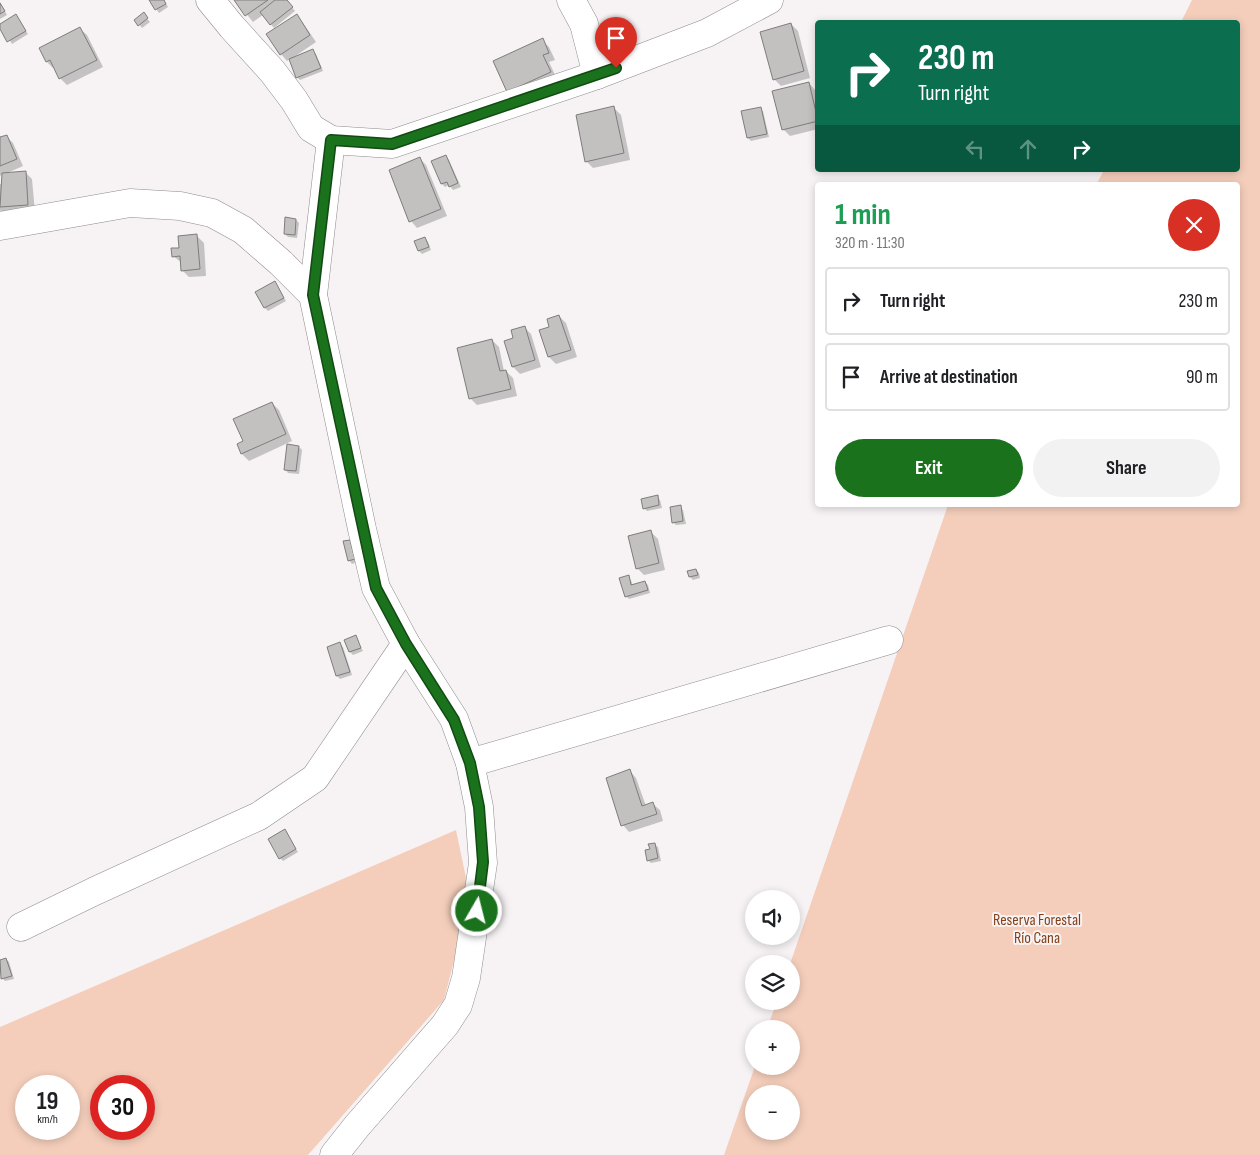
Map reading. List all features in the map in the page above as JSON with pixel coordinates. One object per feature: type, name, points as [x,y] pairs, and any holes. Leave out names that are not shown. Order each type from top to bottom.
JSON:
[{"type":"street","points":[[210,0],[272,71],[294,100],[311,128],[331,140],[392,144],[597,75],[707,33],[769,0]]},
{"type":"street","points":[[571,0],[584,24],[597,75]]},
{"type":"street","points":[[331,140],[313,295],[376,588],[406,644],[454,720],[470,763],[479,807],[483,862],[466,978],[458,1005],[445,1025],[334,1155]]},
{"type":"street","points":[[0,226],[130,203],[180,206],[212,213],[243,230],[281,263],[313,295]]},
{"type":"street","points":[[470,763],[889,640]]},
{"type":"street","points":[[21,928],[95,890],[259,816],[315,778],[406,644]]},
{"type":"green space","name":"Reserva Forestal Río Cana","points":[[1192,0],[1260,0],[1260,1155],[724,1155],[745,1095],[745,1140],[800,1140],[800,1085],[748,1085],[752,1075],[800,1075],[800,1020],[770,1020],[774,1010],[800,1010],[800,955],[793,955],[797,945],[800,945],[800,935],[947,507],[1240,507],[1240,182],[1098,182],[1103,172],[1240,172],[1240,20],[1182,20]]},
{"type":"green space","points":[[456,830],[470,897],[444,1000],[308,1155],[0,1155],[0,1027]]},
{"type":"building","points":[[149,0],[164,0],[166,4],[155,10]]},
{"type":"building","points":[[234,0],[268,0],[245,16]]},
{"type":"building","points":[[275,0],[287,0],[293,7],[270,25],[260,12]]},
{"type":"building","points":[[0,3],[5,11],[0,14]]},
{"type":"building","points":[[144,12],[148,18],[138,26],[134,20]]},
{"type":"building","points":[[16,14],[26,31],[7,42],[0,29],[0,24]]},
{"type":"building","points":[[297,14],[310,35],[280,55],[266,34]]},
{"type":"building","points":[[791,23],[804,71],[773,80],[760,32]]},
{"type":"building","points":[[80,27],[97,60],[59,79],[50,60],[46,62],[39,48]]},
{"type":"building","points":[[543,38],[549,53],[543,55],[551,72],[507,92],[493,61]]},
{"type":"building","points":[[313,49],[321,68],[296,78],[289,59]]},
{"type":"building","points":[[809,82],[815,108],[815,122],[782,130],[772,91]]},
{"type":"building","points":[[614,106],[624,153],[585,162],[576,115]]},
{"type":"building","points":[[761,107],[767,134],[747,138],[741,111]]},
{"type":"building","points":[[7,135],[17,159],[0,166],[0,137]]},
{"type":"building","points":[[446,155],[458,183],[449,187],[447,182],[441,184],[431,161]]},
{"type":"building","points":[[420,157],[441,209],[409,222],[389,170]]},
{"type":"building","points":[[26,171],[28,205],[0,207],[2,173]]},
{"type":"building","points":[[285,217],[296,219],[295,235],[284,234]]},
{"type":"building","points":[[197,234],[200,269],[181,271],[180,256],[172,257],[171,248],[179,248],[178,236]]},
{"type":"building","points":[[425,237],[429,247],[418,251],[414,241]]},
{"type":"building","points":[[275,281],[284,298],[264,308],[255,292]]},
{"type":"building","points":[[559,315],[571,350],[548,357],[539,330],[549,327],[547,319]]},
{"type":"building","points":[[525,326],[535,360],[512,367],[504,341],[513,338],[511,330]]},
{"type":"building","points":[[492,339],[500,371],[506,370],[511,389],[469,399],[457,348]]},
{"type":"building","points":[[272,402],[286,434],[241,454],[237,444],[243,441],[233,419]]},
{"type":"building","points":[[287,444],[299,446],[296,471],[284,470]]},
{"type":"building","points":[[658,495],[659,505],[643,509],[641,499]]},
{"type":"building","points":[[681,505],[683,521],[672,523],[670,507]]},
{"type":"building","points":[[651,530],[659,563],[636,569],[628,536]]},
{"type":"building","points":[[350,540],[355,559],[348,561],[343,541]]},
{"type":"building","points":[[696,569],[698,575],[689,577],[687,571]]},
{"type":"building","points":[[629,575],[631,585],[645,581],[648,590],[625,597],[619,578]]},
{"type":"building","points":[[356,635],[361,648],[349,652],[344,640]]},
{"type":"building","points":[[340,642],[350,672],[336,676],[327,647]]},
{"type":"building","points":[[630,769],[642,806],[653,802],[657,814],[621,826],[606,778]]},
{"type":"building","points":[[285,829],[296,849],[279,859],[268,839]]},
{"type":"building","points":[[655,843],[658,858],[647,861],[645,850],[650,849],[648,844]]},
{"type":"building","points":[[6,958],[12,976],[1,979],[0,960]]},
{"type":"route","points":[[477,911],[483,862],[479,807],[470,763],[454,720],[406,644],[376,588],[313,295],[318,236],[325,200],[331,140],[392,144],[616,68]]}]
